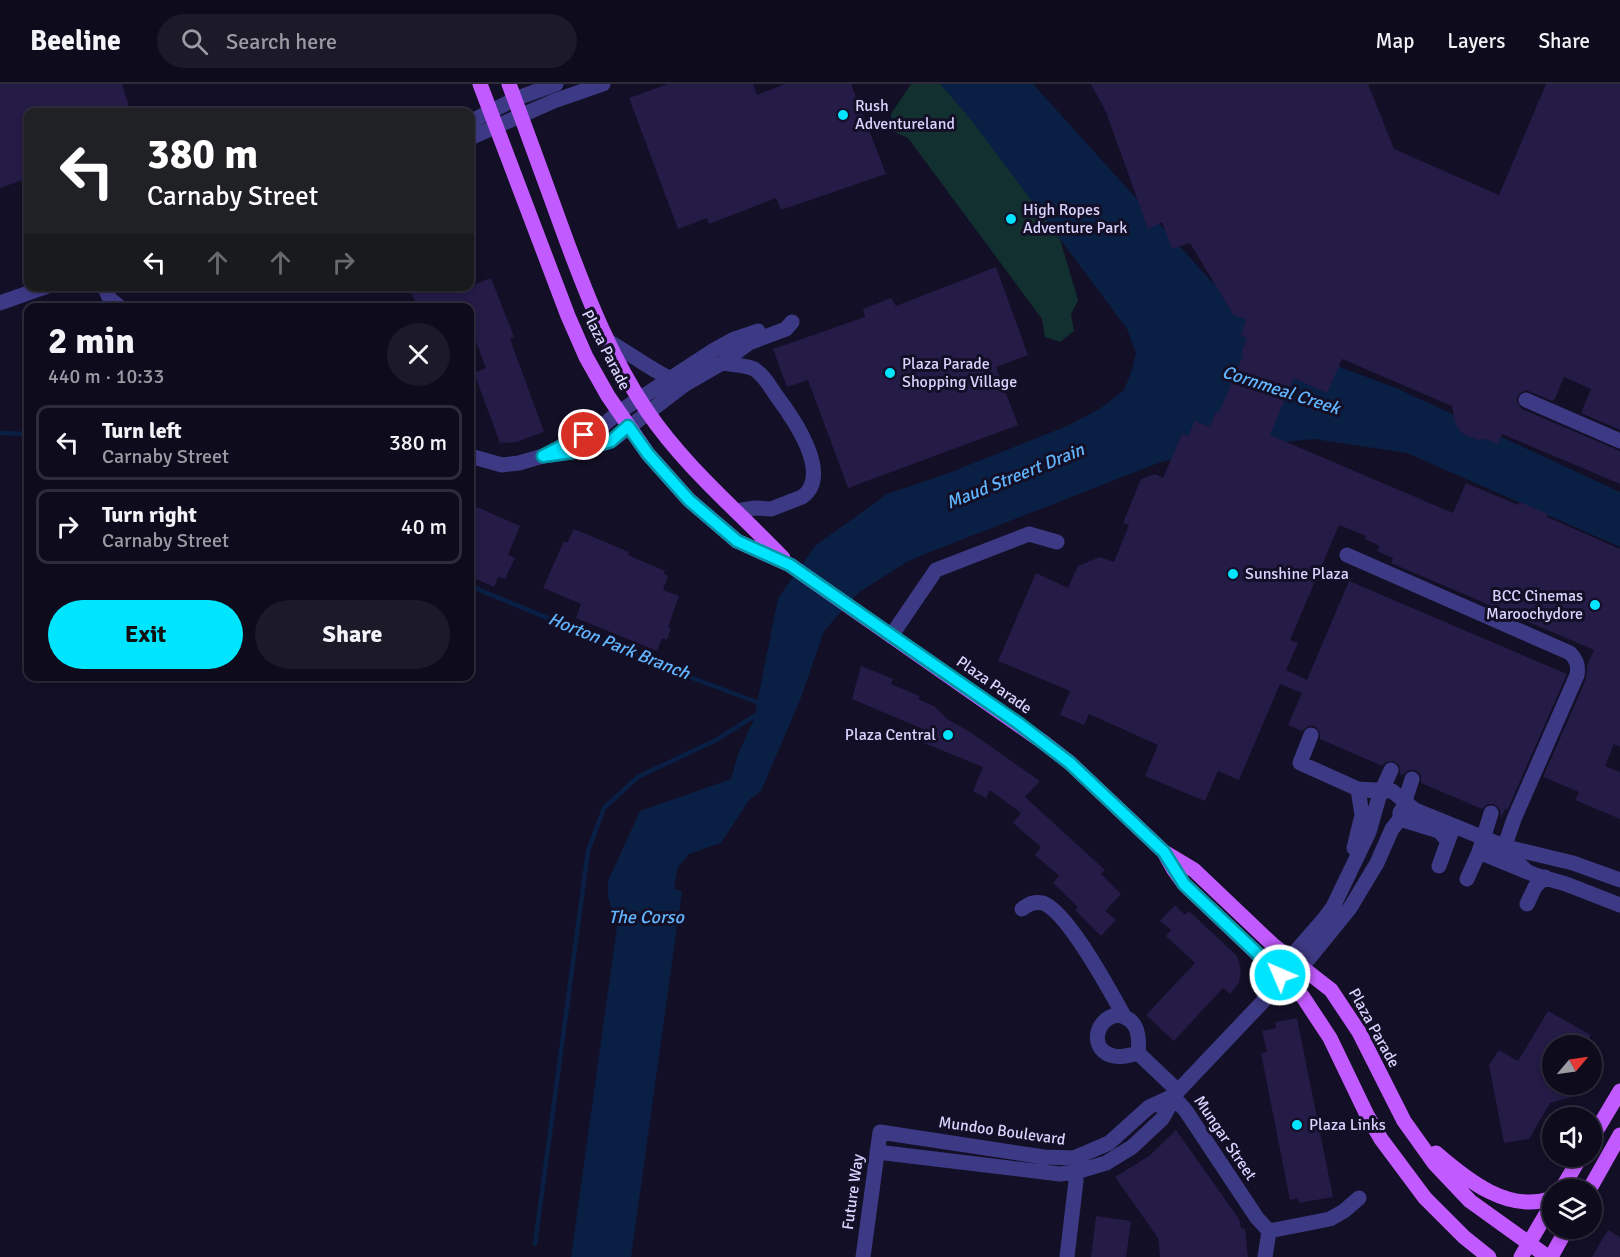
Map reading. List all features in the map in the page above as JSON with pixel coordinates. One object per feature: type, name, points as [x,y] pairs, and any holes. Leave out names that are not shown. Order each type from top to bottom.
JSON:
[{"type":"main road","name":"Plaza Parade","points":[[480,84],[568,316],[586,357],[628,426],[648,454],[689,500],[708,517],[737,541],[790,565]]},
{"type":"main road","name":"Plaza Parade","points":[[509,84],[606,340],[639,399],[683,456],[790,565],[1070,763],[1164,852],[1194,870],[1273,945],[1327,986],[1340,1000],[1359,1032],[1398,1111],[1434,1163],[1460,1192],[1501,1224],[1550,1257]]},
{"type":"main road","name":"Plaza Parade","points":[[1164,852],[1184,884],[1280,982],[1306,1000],[1329,1038],[1367,1115],[1382,1139],[1425,1198],[1464,1237],[1489,1257]]},
{"type":"main road","points":[[1602,1121],[1620,1091]]},
{"type":"main road","points":[[1411,1132],[1455,1170],[1487,1190],[1519,1202],[1542,1200]]},
{"type":"main road","points":[[1595,1179],[1620,1135]]},
{"type":"main road","points":[[1521,1257],[1542,1220]]},
{"type":"main road","points":[[1464,1237],[1474,1257]]},
{"type":"main road","points":[[1550,1257],[1561,1239]]},
{"type":"street","points":[[474,120],[515,99],[556,84]]},
{"type":"street","points":[[474,136],[603,84]]},
{"type":"street","points":[[0,303],[34,291]]},
{"type":"street","points":[[106,291],[115,303]]},
{"type":"street","points":[[474,457],[502,465],[519,463],[611,441],[684,386],[749,343],[786,329],[792,322],[786,321],[734,339],[669,378],[601,427],[543,456]]},
{"type":"street","points":[[606,340],[631,354],[654,372],[669,378]]},
{"type":"street","points":[[722,363],[752,368],[767,381],[792,417],[811,455],[813,464],[811,484],[802,497],[771,509],[755,508],[736,511]]},
{"type":"street","points":[[1526,400],[1620,441]]},
{"type":"street","points":[[891,636],[936,570],[1029,534],[1057,542]]},
{"type":"street","points":[[1347,555],[1570,652],[1574,657],[1579,669],[1577,675],[1514,819],[1506,847],[1513,860],[1528,872]]},
{"type":"street","points":[[1311,735],[1300,763],[1358,789],[1392,791],[1399,794],[1402,811]]},
{"type":"street","points":[[1344,884],[1369,832],[1390,770]]},
{"type":"street","points":[[1335,916],[1354,903],[1380,859],[1402,811],[1412,779]]},
{"type":"street","points":[[1335,916],[1361,821],[1362,809],[1358,789]]},
{"type":"street","points":[[1402,811],[1415,810],[1465,830],[1481,845],[1528,872],[1620,905]]},
{"type":"street","points":[[1402,811],[1439,831],[1448,841]]},
{"type":"street","points":[[1467,879],[1491,813]]},
{"type":"street","points":[[1439,866],[1452,831],[1465,830]]},
{"type":"street","points":[[1481,845],[1506,847],[1573,863],[1620,880]]},
{"type":"street","points":[[1527,904],[1535,888],[1545,878]]},
{"type":"street","points":[[1022,909],[1030,903],[1041,903],[1050,906],[1059,915],[1088,955],[1124,1016]]},
{"type":"street","name":"Mungar Street","points":[[1269,1231],[1257,1218],[1175,1093],[1280,982],[1335,916]]},
{"type":"street","points":[[877,1152],[1060,1174],[1075,1165],[1106,1163],[1132,1147],[1162,1119],[1175,1093],[1138,1053],[1138,1030],[1130,1019],[1124,1016],[1110,1016],[1101,1024],[1098,1031],[1099,1045],[1108,1054],[1115,1056],[1138,1053]]},
{"type":"street","name":"Mundoo Boulevard","points":[[880,1132],[1044,1157],[1075,1165]]},
{"type":"street","name":"Future Way","points":[[863,1257],[880,1132]]},
{"type":"street","points":[[1067,1257],[1075,1165]]},
{"type":"street","points":[[1265,1257],[1269,1231],[1330,1219],[1359,1198]]},
{"type":"green space","name":"High Ropes Adventure Park","points":[[911,84],[1014,84],[1078,300],[1071,314],[1074,331],[1060,342],[1045,337],[1042,319],[908,138],[892,131],[891,114]]},
{"type":"water","points":[[940,84],[1033,84],[1212,282],[1280,341],[1319,359],[1396,388],[1620,492],[1620,547],[1407,453],[1314,439],[1210,450],[1161,462],[910,560],[858,593],[824,631],[800,700],[761,791],[749,800],[721,843],[689,854],[678,867],[674,889],[682,891],[631,1257],[571,1257],[617,927],[608,897],[608,881],[640,811],[731,779],[738,754],[754,719],[778,598],[815,546],[887,494],[946,474],[1067,426],[1101,408],[1124,390],[1132,370],[1136,353],[1127,329],[972,121]]},
{"type":"building","points":[[0,84],[122,84],[130,108],[24,108],[24,179],[0,188]]},
{"type":"building","points":[[668,84],[753,84],[757,95],[785,84],[851,84],[886,174],[781,210],[776,198],[709,224],[707,218],[678,229],[629,98]]},
{"type":"building","points":[[1091,84],[1368,84],[1394,149],[1499,195],[1546,84],[1620,84],[1620,430],[1581,413],[1591,389],[1564,377],[1552,401],[1526,390],[1520,393],[1516,400],[1522,409],[1620,451],[1620,484],[1502,434],[1498,444],[1486,439],[1479,440],[1469,437],[1462,433],[1455,423],[1452,406],[1342,359],[1327,393],[1294,378],[1270,435],[1453,513],[1466,483],[1518,505],[1520,502],[1548,514],[1547,517],[1620,549],[1620,747],[1614,744],[1605,766],[1620,772],[1620,819],[1575,800],[1579,792],[1543,777],[1586,679],[1587,666],[1594,650],[1391,563],[1393,558],[1377,551],[1380,546],[1365,539],[1366,536],[1339,525],[1290,640],[1298,643],[1286,670],[1307,680],[1349,581],[1567,674],[1508,809],[1505,809],[1501,818],[1500,810],[1494,804],[1488,804],[1482,809],[1421,783],[1421,776],[1416,770],[1409,770],[1403,775],[1400,774],[1399,765],[1394,761],[1386,762],[1382,766],[1320,739],[1320,733],[1315,726],[1309,726],[1302,731],[1288,725],[1302,693],[1280,684],[1239,780],[1218,771],[1205,801],[1145,776],[1158,745],[1089,714],[1084,725],[1060,715],[1070,691],[998,661],[1036,573],[1068,588],[1078,566],[1100,557],[1114,562],[1129,525],[1123,523],[1141,479],[1155,474],[1163,478],[1182,434],[1188,436],[1195,421],[1210,427],[1216,411],[1219,413],[1243,355],[1241,354],[1247,338],[1241,335],[1246,320],[1233,314],[1190,243],[1172,249],[1162,222],[1148,229],[1106,112]]},
{"type":"building","name":"Plaza Parade Shopping Village","points":[[996,267],[1028,355],[996,367],[1018,425],[848,488],[808,380],[787,387],[773,349],[865,317],[863,309],[891,298],[896,306]]},
{"type":"building","points":[[491,278],[514,337],[510,339],[544,432],[516,442],[500,443],[474,373],[486,368],[474,336],[474,303],[415,303],[411,291],[474,291],[474,285]]},
{"type":"building","points":[[474,506],[520,526],[508,555],[515,558],[505,579],[498,577],[494,587],[474,578]]},
{"type":"building","points":[[574,529],[629,552],[628,555],[665,571],[664,574],[668,576],[663,590],[679,596],[668,627],[671,628],[667,640],[662,638],[657,651],[576,618],[581,604],[543,588],[564,541],[567,543]]},
{"type":"building","points":[[861,666],[893,679],[891,684],[920,696],[918,699],[934,706],[948,720],[967,730],[1040,781],[1025,797],[1105,870],[1101,874],[1121,894],[1105,911],[1116,920],[1101,936],[1075,910],[1078,907],[1053,883],[1059,876],[1035,855],[1041,847],[1013,823],[1021,813],[990,790],[986,798],[973,791],[983,767],[919,741],[923,729],[852,699]]},
{"type":"building","points":[[1175,905],[1185,915],[1189,911],[1237,956],[1241,970],[1239,983],[1230,994],[1223,988],[1174,1041],[1146,1015],[1195,963],[1166,936],[1171,930],[1160,921]]},
{"type":"building","points":[[1548,1011],[1591,1035],[1542,1035],[1542,1095],[1579,1095],[1542,1107],[1542,1117],[1529,1139],[1504,1143],[1489,1065],[1499,1050],[1518,1061]]},
{"type":"building","name":"Plaza Links","points":[[1297,1018],[1333,1197],[1299,1203],[1298,1198],[1290,1200],[1261,1053],[1267,1052],[1262,1031],[1276,1028],[1275,1022]]},
{"type":"building","points":[[1176,1130],[1239,1219],[1241,1228],[1245,1229],[1248,1257],[1160,1257],[1158,1238],[1115,1177],[1149,1156]]},
{"type":"building","points":[[1096,1216],[1131,1221],[1126,1257],[1091,1257]]},
{"type":"building","points":[[1608,1230],[1620,1237],[1620,1257],[1592,1257]]},
{"type":"waterway","name":"Horton Park Branch","points":[[0,433],[24,434]]},
{"type":"waterway","name":"Horton Park Branch","points":[[474,588],[695,679],[762,704]]},
{"type":"waterway","points":[[535,1244],[588,851],[604,808],[638,777],[716,740],[759,713]]},
{"type":"place","name":"Rush Adventureland","points":[[843,115]]},
{"type":"place","name":"High Ropes Adventure Park","points":[[1011,219]]},
{"type":"place","name":"Plaza Parade Shopping Village","points":[[890,373]]},
{"type":"place","name":"Sunshine Plaza","points":[[1233,574]]},
{"type":"place","name":"BCC Cinemas Maroochydore","points":[[1595,605]]},
{"type":"place","name":"Plaza Central","points":[[948,735]]},
{"type":"place","name":"Plaza Links","points":[[1297,1125]]},
{"type":"route","points":[[584,435],[543,456],[572,452],[611,441],[628,426],[648,454],[689,500],[737,541],[790,565],[1018,723],[1070,763],[1164,852],[1184,884],[1280,975]]},
{"type":"water label","name":"Cornmeal Creek","points":[[1281,390]]},
{"type":"water label","name":"Maud Streert Drain","points":[[1015,476]]},
{"type":"water label","name":"The Corso","points":[[646,917]]}]
